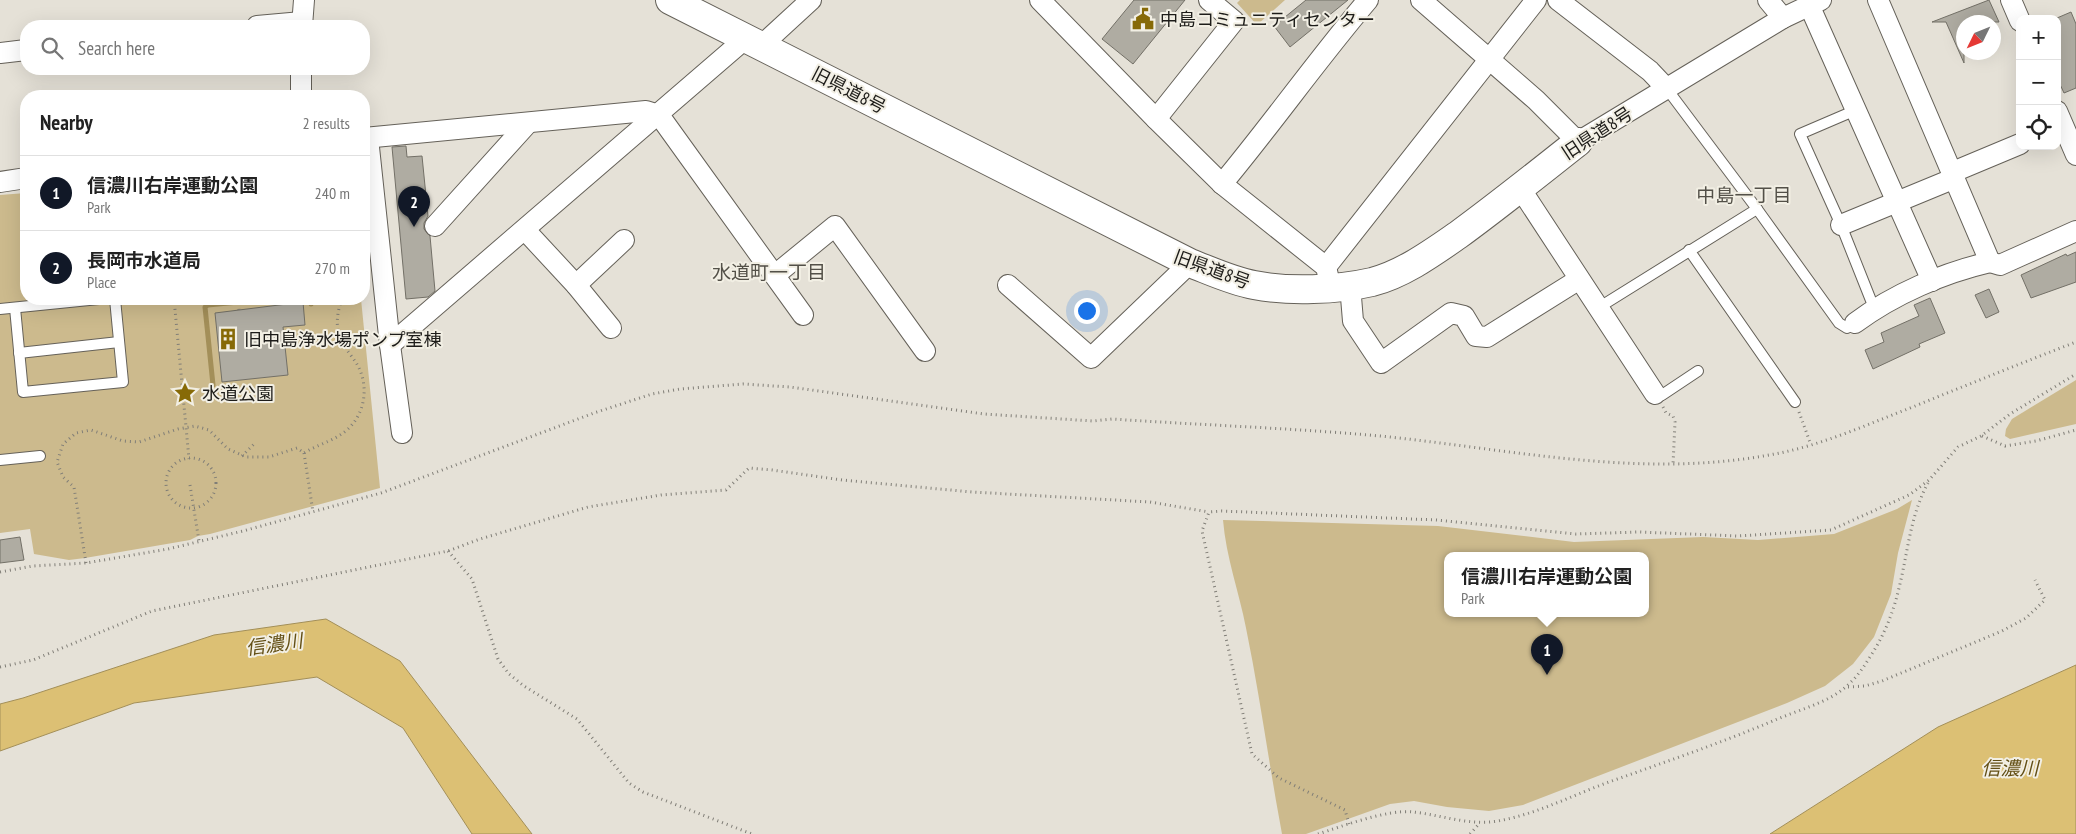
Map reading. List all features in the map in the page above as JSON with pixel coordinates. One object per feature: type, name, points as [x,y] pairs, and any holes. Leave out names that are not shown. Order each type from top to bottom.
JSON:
[{"type":"street","points":[[302,20],[304,0]]},
{"type":"street","name":"旧県道8号","points":[[670,0],[1190,263],[1224,277],[1254,285],[1281,288],[1336,280],[1371,282],[1388,276],[1430,254],[1520,188],[1578,142],[1782,18],[1815,3]]},
{"type":"street","points":[[390,345],[659,115],[691,85],[811,0]]},
{"type":"street","points":[[1156,119],[1234,21],[1209,0]]},
{"type":"street","points":[[1222,184],[1259,139],[1335,39],[1368,0]]},
{"type":"street","points":[[1421,0],[1536,100],[1578,142]]},
{"type":"street","points":[[1336,280],[1419,147],[1490,61],[1536,0]]},
{"type":"street","points":[[1558,0],[1650,71],[1667,89]]},
{"type":"street","points":[[1768,0],[1782,18]]},
{"type":"street","points":[[1878,0],[1990,262]]},
{"type":"street","points":[[2011,0],[2017,15]]},
{"type":"street","points":[[1050,3],[1156,119],[1222,184],[1336,280],[1353,321],[1382,363],[1451,313],[1464,316],[1476,336],[1486,337],[1578,280]]},
{"type":"street","points":[[1815,3],[1856,110],[1932,281]]},
{"type":"street","points":[[0,53],[20,51]]},
{"type":"street","points":[[301,75],[301,90]]},
{"type":"street","points":[[370,138],[646,112],[659,115],[803,315]]},
{"type":"street","points":[[435,226],[528,123]]},
{"type":"street","points":[[2061,125],[2076,155]]},
{"type":"street","points":[[1841,225],[1897,203],[2016,146]]},
{"type":"street","points":[[370,172],[402,433]]},
{"type":"street","points":[[0,182],[20,179]]},
{"type":"street","points":[[1520,188],[1578,280],[1654,394]]},
{"type":"street","points":[[775,275],[835,226],[925,350]]},
{"type":"street","points":[[525,230],[611,328]]},
{"type":"street","points":[[1855,323],[1874,308],[1932,281],[1990,262],[2000,265],[2076,231]]},
{"type":"street","points":[[576,286],[624,240]]},
{"type":"street","points":[[1008,285],[1091,358],[1190,263]]},
{"type":"lane","points":[[1667,89],[1840,323],[1847,328],[1855,323]]},
{"type":"lane","points":[[1856,110],[1800,134],[1841,225],[1874,308]]},
{"type":"lane","points":[[1598,308],[1757,209]]},
{"type":"lane","points":[[1690,250],[1795,402]]},
{"type":"lane","points":[[0,309],[43,305]]},
{"type":"lane","points":[[15,308],[23,392],[123,382],[116,305]]},
{"type":"lane","points":[[19,353],[119,342]]},
{"type":"lane","points":[[1654,394],[1662,395],[1698,371]]},
{"type":"lane","points":[[0,460],[40,456]]},
{"type":"path","points":[[175,305],[188,427],[189,459]]},
{"type":"path","points":[[238,305],[239,310]]},
{"type":"path","points":[[304,454],[314,447],[328,443],[343,433],[359,416],[362,408],[364,390],[360,371],[338,332],[337,316],[340,305]]},
{"type":"path","points":[[0,572],[33,566],[86,563],[199,541],[313,512],[381,493],[594,413],[652,394],[708,385],[743,384],[790,387],[984,414],[1044,419],[1093,421],[1112,419],[1380,436],[1594,462],[1674,465],[1727,462],[1770,455],[1812,445],[1838,437],[2076,342]]},
{"type":"path","points":[[1318,834],[1389,814],[1411,812],[1479,823],[1499,821],[1534,811],[1741,734],[1832,697],[1848,687],[1884,635],[1899,588],[1918,502],[1930,480],[1958,447],[1981,436],[2010,414],[2076,374]]},
{"type":"path","points":[[1795,402],[1812,445]]},
{"type":"path","points":[[1674,465],[1675,422]]},
{"type":"path","points":[[86,563],[74,487],[63,477],[57,462],[63,444],[69,438],[84,430],[98,431],[123,441],[139,442],[171,430],[203,427],[209,430],[228,448],[242,456],[253,458],[269,457],[297,448],[304,454],[313,512]]},
{"type":"path","points":[[1981,436],[2005,446],[2036,441],[2076,430]]},
{"type":"path","points":[[242,456],[254,444]]},
{"type":"path","points":[[189,459],[196,459],[209,467],[215,475],[217,484],[216,492],[211,500],[202,506],[194,508],[187,508],[174,501],[166,486],[167,476],[172,467],[178,462],[189,459]]},
{"type":"path","points":[[0,667],[33,660],[152,611],[448,551],[480,539],[588,507],[660,495],[726,490],[749,468],[842,480],[972,492],[1150,502],[1209,512],[1222,510],[1436,520],[1576,534],[1639,532],[1738,536],[1831,530],[1909,495],[1930,480]]},
{"type":"path","points":[[190,485],[199,541]]},
{"type":"path","points":[[1209,512],[1202,531],[1252,754],[1279,778],[1345,810],[1349,824]]},
{"type":"path","points":[[448,551],[472,580],[498,659],[509,674],[524,686],[577,719],[629,784],[643,792],[752,834]]},
{"type":"path","points":[[1848,687],[1865,686],[1882,681],[2002,632],[2026,618],[2045,600],[2035,580]]},
{"type":"path","points":[[1470,834],[1479,823]]},
{"type":"shaded area","points":[[1240,0],[1285,0],[1257,25],[1237,3]]},
{"type":"shaded area","name":"水道公園","points":[[20,193],[20,305],[362,305],[380,488],[198,536],[190,540],[69,560],[34,554],[30,529],[0,533],[0,195]]},
{"type":"shaded area","points":[[2076,380],[2076,424],[2010,439],[2005,436],[2006,429],[2012,419]]},
{"type":"shaded area","points":[[1912,500],[1898,553],[1891,594],[1874,637],[1853,664],[1825,686],[1787,703],[1523,805],[1489,811],[1447,807],[1414,801],[1390,804],[1306,834],[1282,834],[1251,654],[1227,547],[1223,520],[1438,526],[1574,542],[1703,537],[1758,540],[1834,534],[1897,509]]},
{"type":"water","points":[[326,619],[400,661],[532,834],[472,834],[403,728],[317,677],[134,703],[0,751],[0,704],[214,635]]},
{"type":"water","name":"信濃川","points":[[2076,665],[2076,834],[1770,834],[1938,727]]},
{"type":"building","name":"中島コミュニティセンター","points":[[1134,0],[1185,0],[1133,64],[1102,39]]},
{"type":"building","points":[[1306,0],[1348,0],[1290,47],[1274,26]]},
{"type":"building","points":[[1989,0],[1996,15],[1956,15],[1956,45],[1946,22],[1932,22]]},
{"type":"building","points":[[2071,12],[2076,24],[2076,88],[2064,93],[2061,87],[2061,16]]},
{"type":"building","points":[[406,146],[407,157],[422,156],[428,216],[424,223],[424,229],[430,236],[435,291],[428,297],[406,299],[392,147]]},
{"type":"building","points":[[2076,252],[2076,282],[2031,298],[2021,275],[2066,254],[2067,256]]},
{"type":"building","points":[[1989,289],[1999,312],[1986,318],[1975,295]]},
{"type":"building","points":[[1930,298],[1945,333],[1919,344],[1920,347],[1873,369],[1865,350],[1884,342],[1881,333],[1919,316],[1914,305]]},
{"type":"building","points":[[279,305],[303,305],[305,325],[283,327],[288,375],[222,382],[215,313]]},
{"type":"building","points":[[20,537],[24,560],[0,563],[0,540]]},
{"type":"waterway","points":[[208,305],[205,307],[213,385]]},
{"type":"place","name":"中島コミュニティセンター","points":[[1143,19]]},
{"type":"place","name":"長岡市水道局","points":[[414,227]]},
{"type":"place","name":"旧中島浄水場ポンプ室棟","points":[[228,339]]},
{"type":"place","name":"水道公園","points":[[185,393]]},
{"type":"place","name":"信濃川右岸運動公園","points":[[1547,675]]},
{"type":"district","name":"中島一丁目","points":[[1744,195]]},
{"type":"district","name":"水道町一丁目","points":[[769,272]]}]
